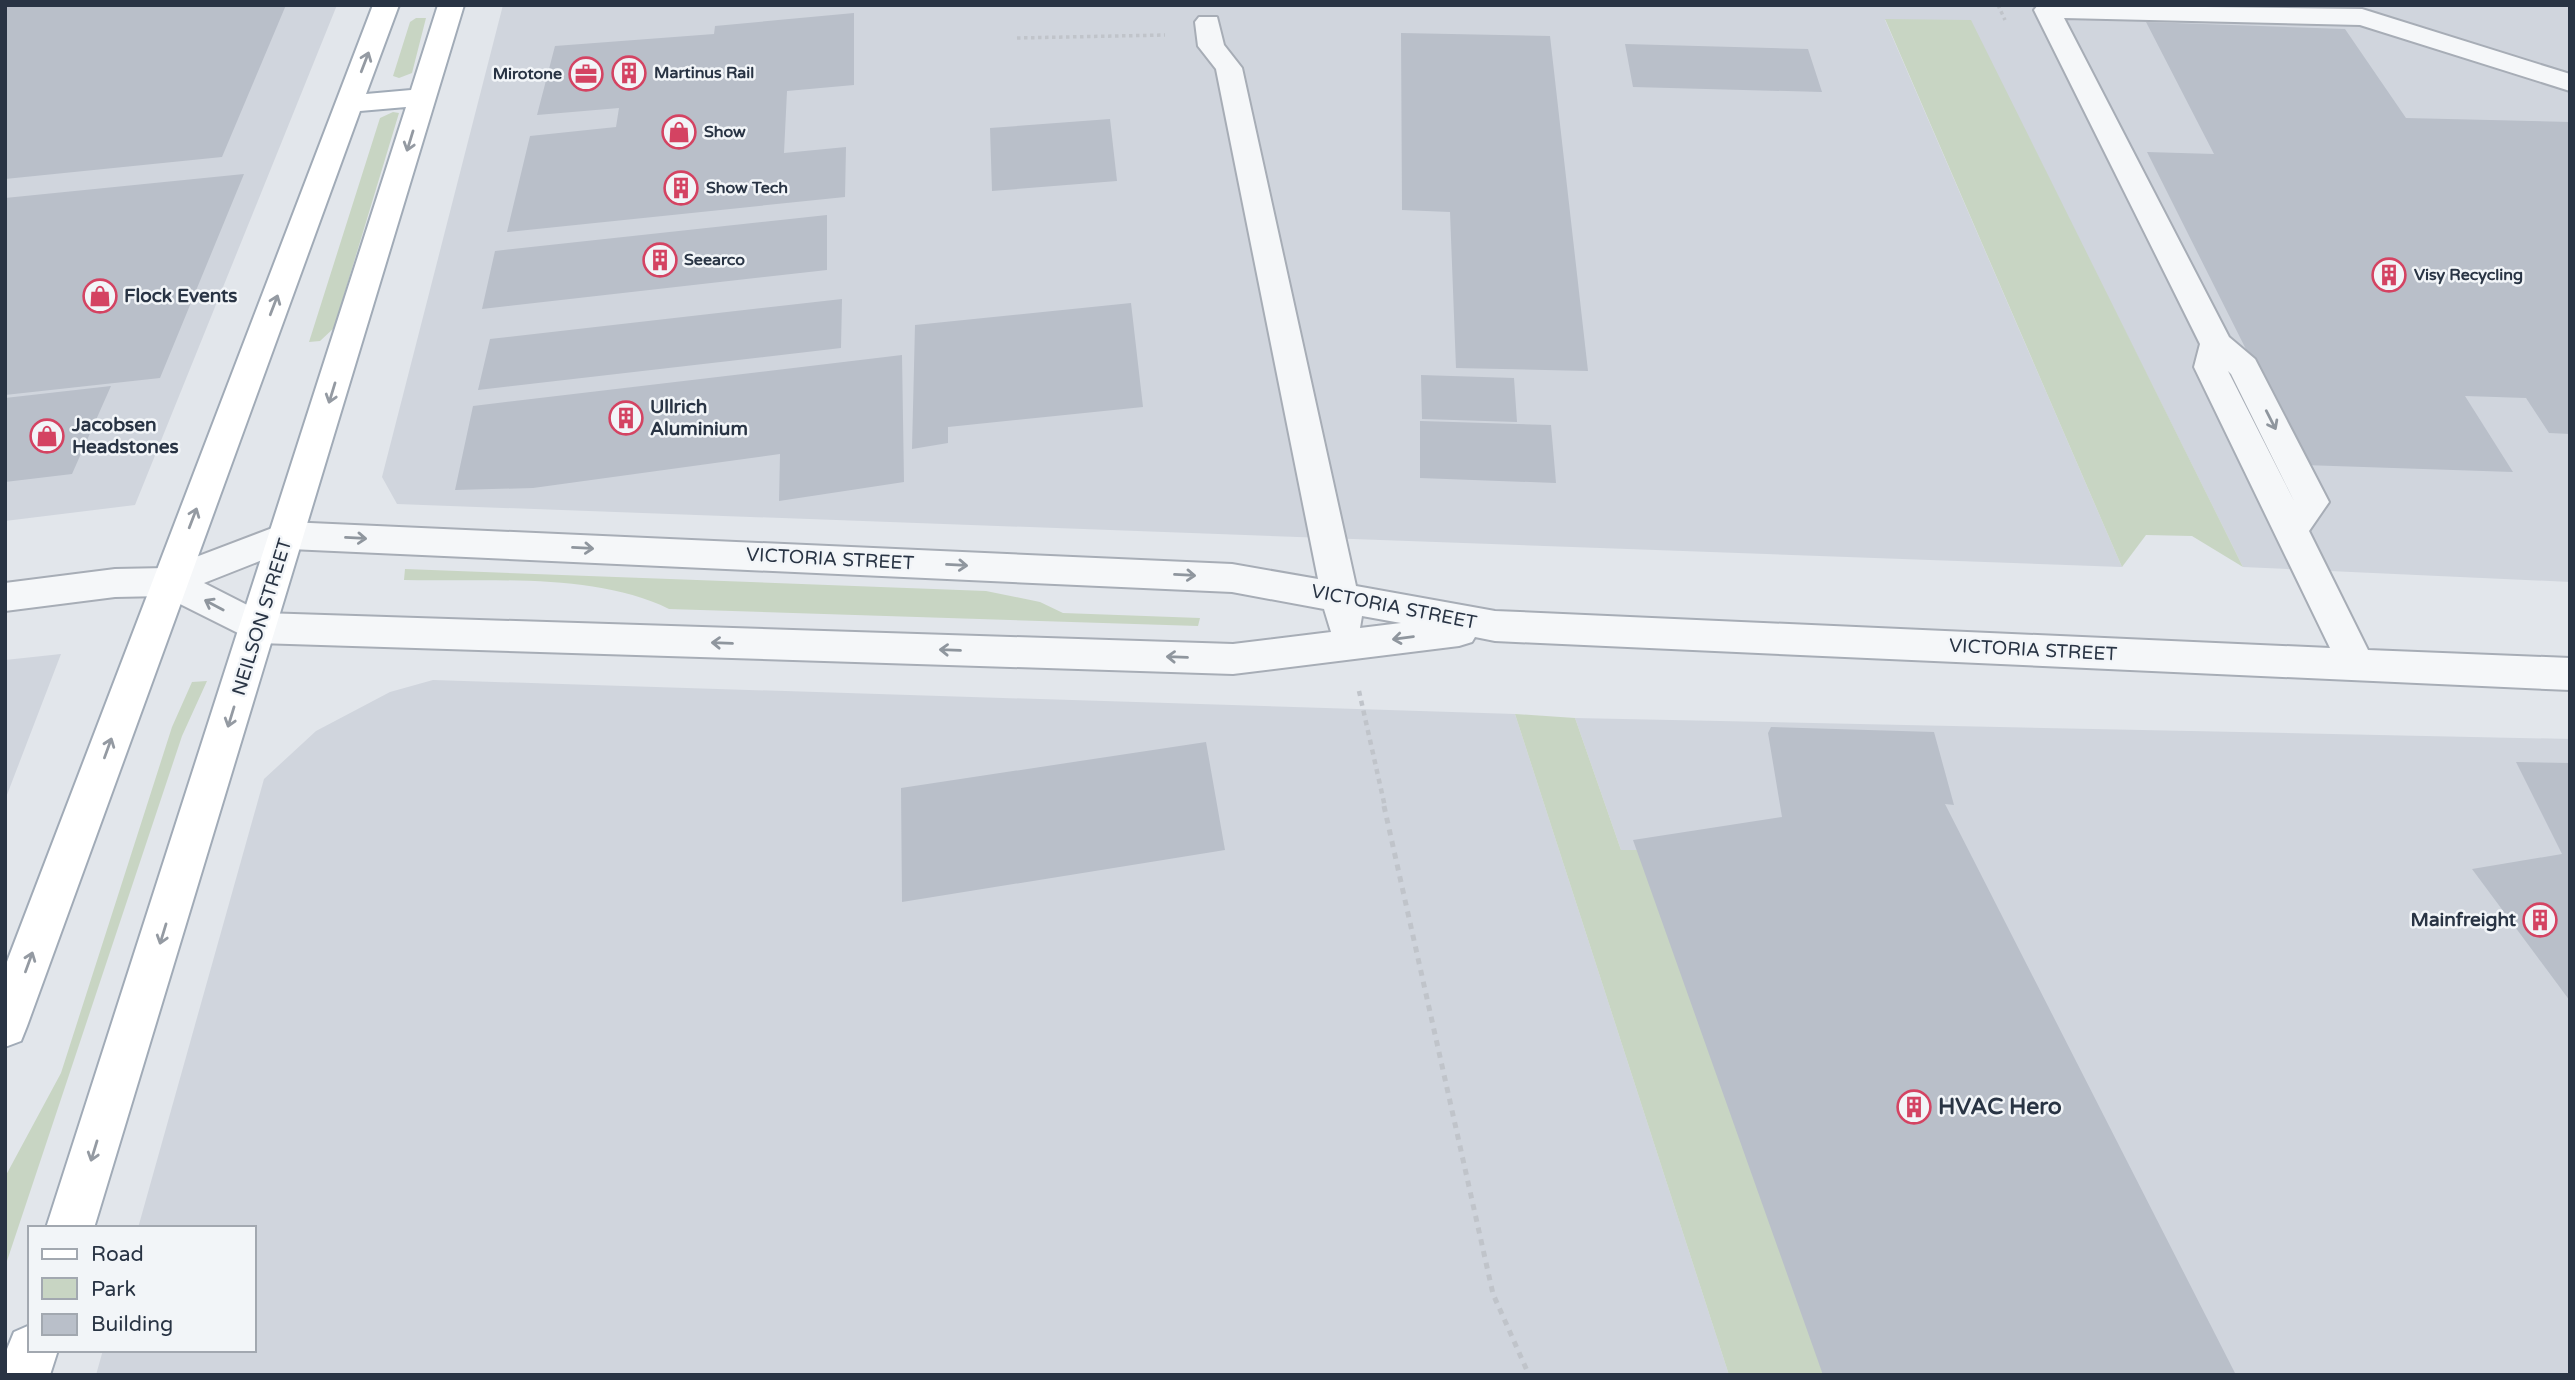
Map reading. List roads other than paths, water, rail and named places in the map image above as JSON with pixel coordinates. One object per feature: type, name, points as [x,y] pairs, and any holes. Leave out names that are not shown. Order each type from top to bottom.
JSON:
[{"type":"main road","name":"NEILSON STREET","points":[[71,1226],[451,5]]},
{"type":"main road","points":[[5,1026],[349,104],[394,6]]},
{"type":"main road","points":[[349,104],[423,97]]},
{"type":"main road","points":[[24,1375],[31,1352]]},
{"type":"street","points":[[2300,501],[2261,471],[2213,355],[2047,10],[2362,17],[2570,83]]},
{"type":"street","points":[[1208,28],[1211,46],[1229,68],[1341,598],[1348,644]]},
{"type":"street","points":[[2213,355],[2244,368],[2300,501],[2357,665]]},
{"type":"street","name":"VICTORIA STREET","points":[[5,597],[115,583],[169,582],[288,535],[1232,578],[1495,626],[2570,674]]},
{"type":"street","name":"VICTORIA STREET","points":[[169,582],[258,628],[1233,659],[1495,626]]},
{"type":"place","name":"Martinus Rail","points":[[629,73]]},
{"type":"place","name":"Mirotone","points":[[586,74]]},
{"type":"place","name":"Show","points":[[679,132]]},
{"type":"place","name":"Show Tech","points":[[681,188]]},
{"type":"place","name":"Seearco","points":[[660,260]]},
{"type":"place","name":"Visy Recycling","points":[[2389,275]]},
{"type":"place","name":"Flock Events","points":[[100,296]]},
{"type":"place","name":"Ullrich Aluminium","points":[[626,418]]},
{"type":"place","name":"Jacobsen Headstones","points":[[47,436]]},
{"type":"place","name":"Mainfreight","points":[[2540,920]]},
{"type":"place","name":"HVAC Hero","points":[[1914,1107]]}]
